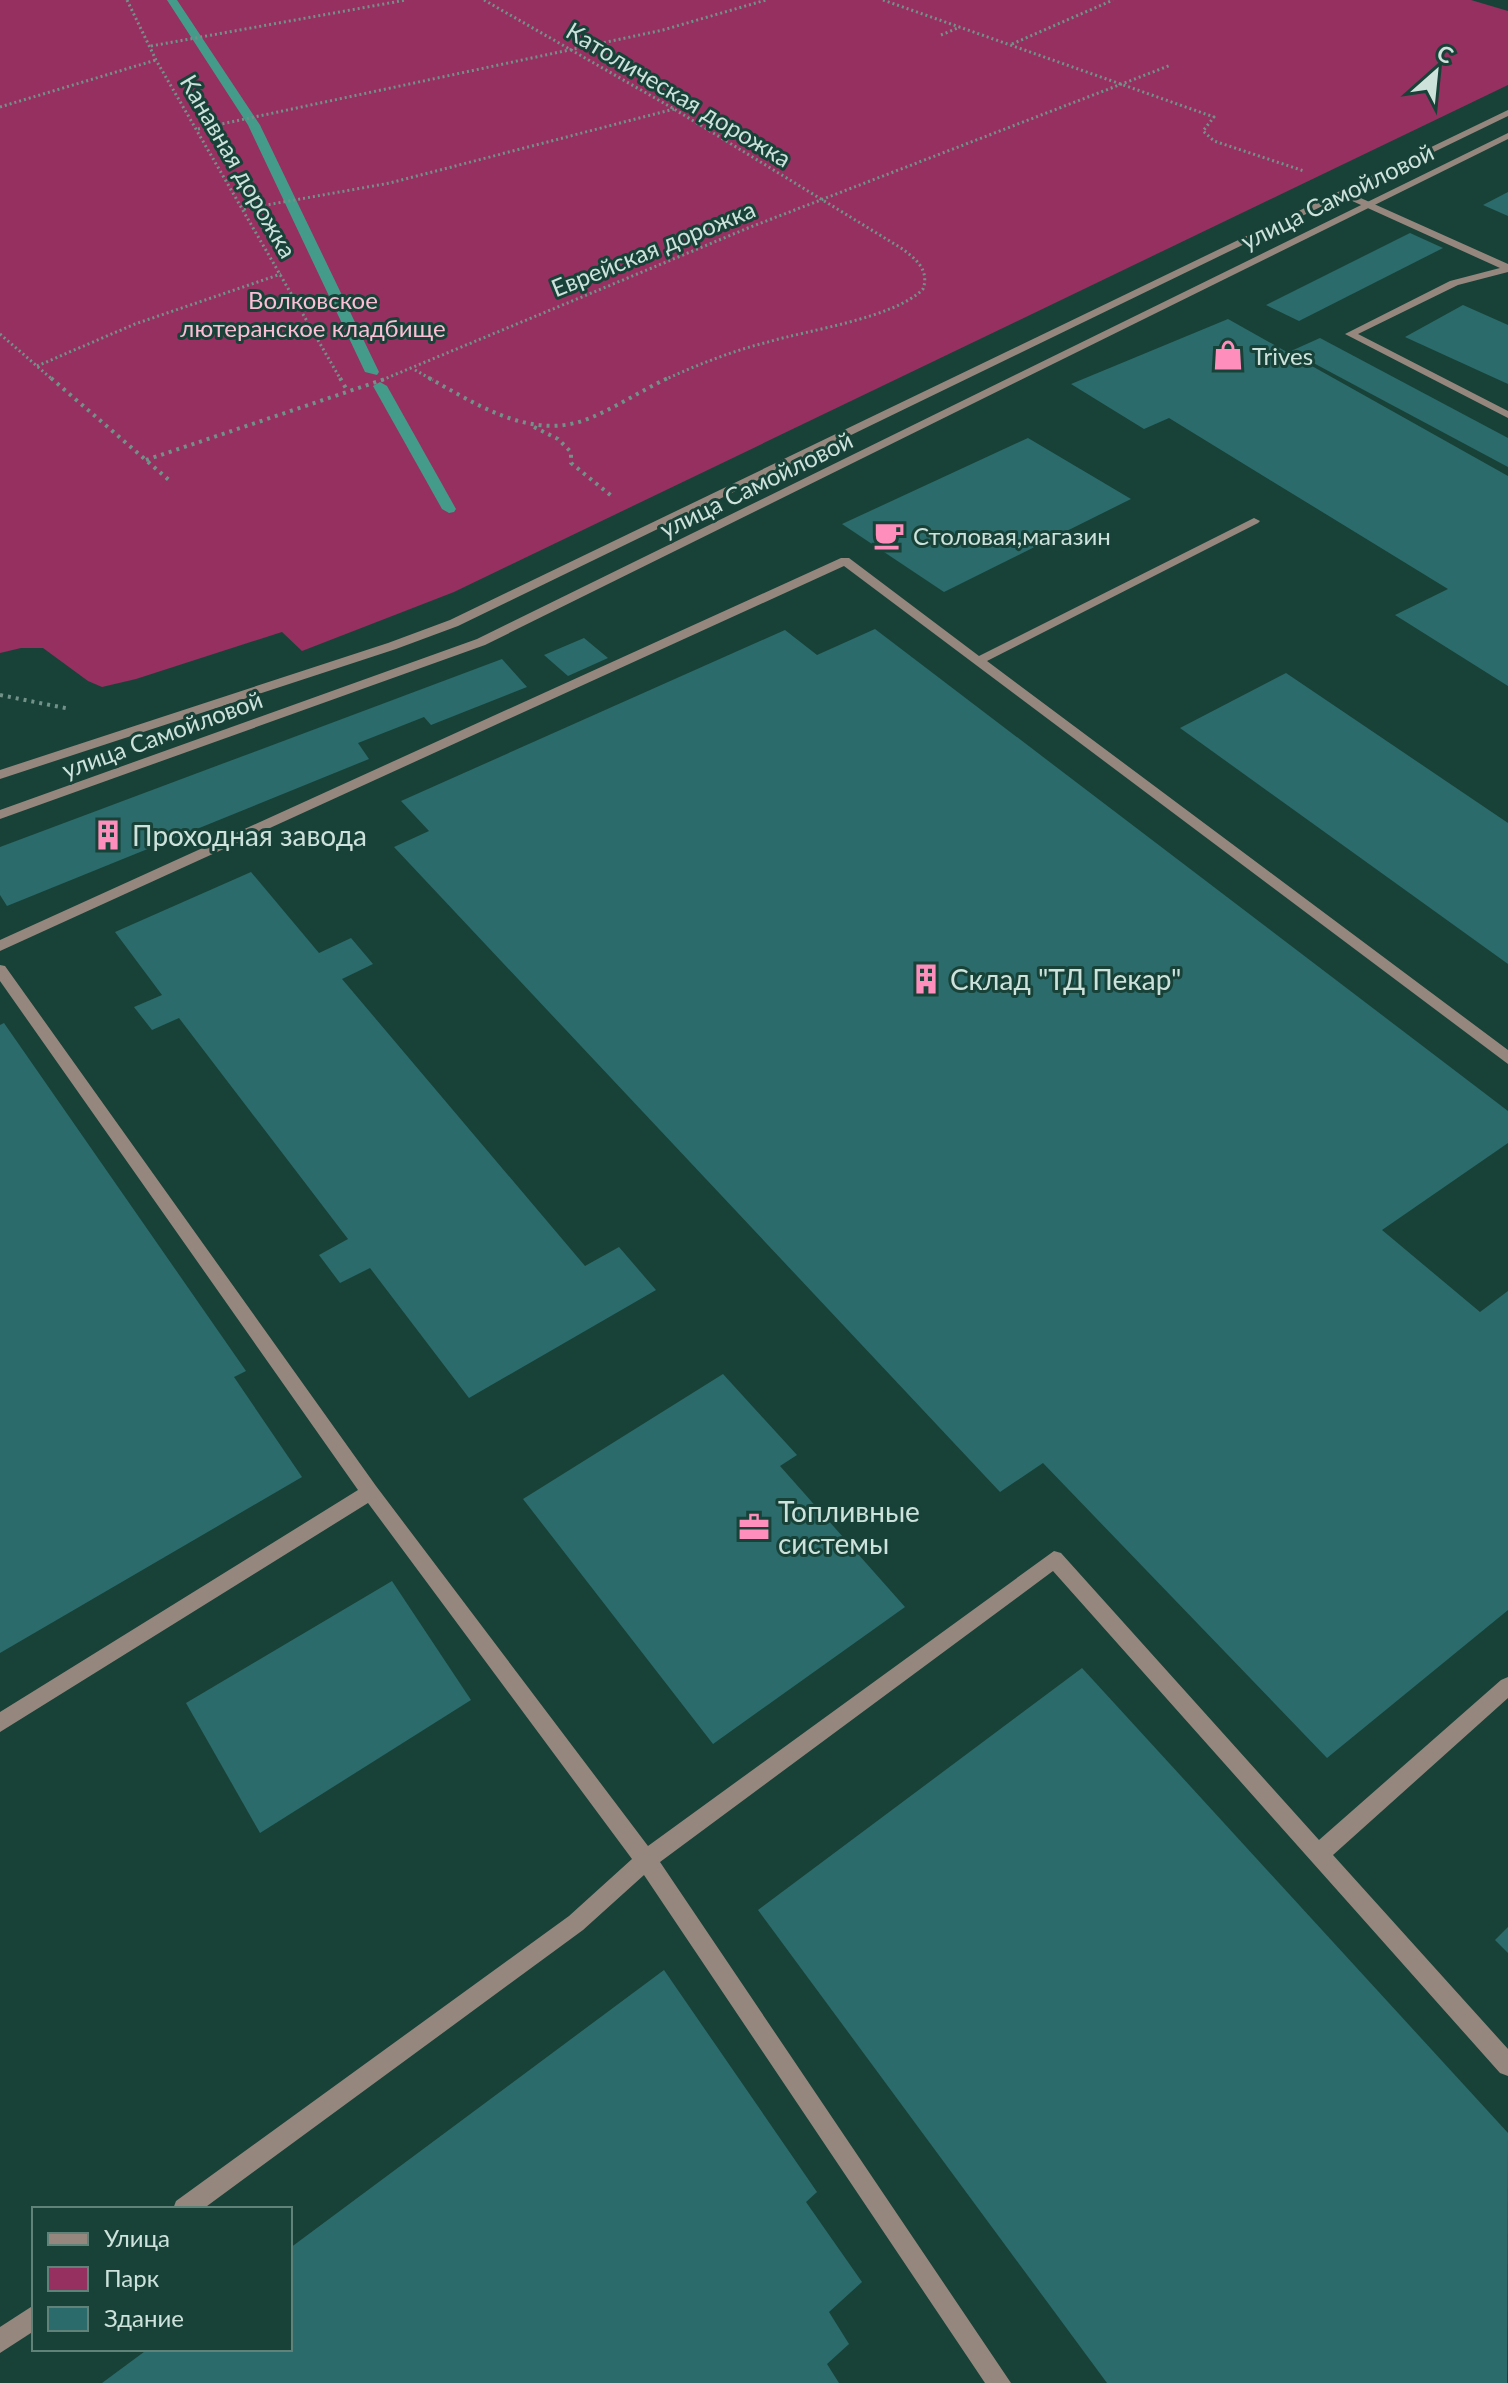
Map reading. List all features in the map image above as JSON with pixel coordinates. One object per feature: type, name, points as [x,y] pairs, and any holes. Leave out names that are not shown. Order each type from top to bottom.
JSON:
[{"type":"street","name":"улица Самойловой","points":[[0,775],[454,623],[1508,113]]},
{"type":"street","name":"улица Самойловой","points":[[0,815],[481,642],[1508,136]]},
{"type":"street","points":[[1342,193],[1508,268]]},
{"type":"street","points":[[1508,268],[1454,283],[1350,334],[1508,415]]},
{"type":"street","points":[[978,661],[1254,521]]},
{"type":"street","points":[[0,946],[845,561],[1508,1058]]},
{"type":"street","points":[[0,970],[370,1492],[646,1860],[999,2383]]},
{"type":"street","points":[[0,1723],[370,1492]]},
{"type":"street","points":[[187,2207],[576,1923],[646,1860],[1054,1559],[1508,2065]]},
{"type":"street","points":[[1318,1854],[1508,1686]]},
{"type":"street","points":[[0,2341],[32,2318]]},
{"type":"path","name":"Канавная дорожка","points":[[127,0],[156,60],[347,390]]},
{"type":"path","points":[[151,46],[406,0]]},
{"type":"path","name":"Католическая дорожка","points":[[484,0],[857,219],[918,260],[926,274],[924,286],[917,295],[859,319],[751,346],[707,362],[587,418],[560,426],[529,425]]},
{"type":"path","points":[[198,129],[663,30],[766,0]]},
{"type":"path","points":[[883,0],[1214,117],[1203,131],[1214,141],[1307,171]]},
{"type":"path","points":[[1012,44],[1113,0]]},
{"type":"path","points":[[941,35],[961,26]]},
{"type":"path","points":[[0,107],[156,60]]},
{"type":"path","name":"Еврейская дорожка","points":[[146,460],[414,369],[598,289],[1171,65]]},
{"type":"path","points":[[244,209],[390,183],[674,109]]},
{"type":"path","points":[[37,366],[135,324],[281,274]]},
{"type":"path","points":[[0,334],[169,480]]},
{"type":"path","points":[[414,369],[481,405],[558,439],[571,452],[571,463],[614,498]]},
{"type":"path","points":[[0,695],[82,711]]},
{"type":"green space","name":"Волковское лютеранское кладбище","points":[[0,0],[1471,0],[1508,11],[1508,85],[454,592],[302,651],[282,632],[102,687],[88,681],[43,648],[21,648],[0,653]]},
{"type":"building","points":[[1508,192],[1508,216],[1483,205]]},
{"type":"building","points":[[1410,233],[1443,248],[1299,321],[1266,305]]},
{"type":"building","points":[[1463,305],[1508,325],[1508,384],[1405,337]]},
{"type":"building","points":[[1228,319],[1508,476],[1508,686],[1395,615],[1448,589],[1169,418],[1144,429],[1071,384]]},
{"type":"building","points":[[1320,338],[1508,438],[1508,467],[1291,351]]},
{"type":"building","points":[[1028,438],[1131,499],[944,592],[842,524]]},
{"type":"building","name":"Склад \"ТД Пекар\"","points":[[875,629],[1508,1111],[1508,1143],[1382,1230],[1480,1312],[1508,1291],[1508,1610],[1327,1758],[1043,1463],[1000,1492],[394,847],[429,831],[401,801],[785,630],[817,655]]},
{"type":"building","points":[[584,638],[608,658],[568,676],[544,655]]},
{"type":"building","points":[[502,659],[527,687],[431,725],[424,717],[358,743],[369,759],[7,906],[0,895],[0,847]]},
{"type":"building","points":[[1286,673],[1508,823],[1508,964],[1180,728]]},
{"type":"building","points":[[251,872],[319,953],[351,938],[373,964],[342,979],[585,1266],[619,1247],[656,1290],[469,1398],[370,1268],[340,1283],[319,1255],[348,1239],[179,1018],[152,1030],[134,1007],[162,995],[115,932]]},
{"type":"building","points":[[4,1023],[246,1371],[234,1377],[302,1477],[0,1653],[0,1025]]},
{"type":"building","points":[[723,1374],[797,1455],[780,1466],[905,1607],[713,1744],[523,1499]]},
{"type":"building","points":[[392,1581],[471,1700],[260,1833],[186,1703]]},
{"type":"building","points":[[1082,1668],[1508,2133],[1507,2383],[1107,2383],[758,1910]]},
{"type":"building","points":[[1508,1927],[1508,1953],[1495,1940]]},
{"type":"building","points":[[664,1970],[817,2192],[806,2202],[862,2282],[829,2312],[849,2344],[827,2364],[839,2383],[102,2383],[145,2351],[292,2351],[292,2247]]},
{"type":"waterway","points":[[172,0],[254,125],[372,372]]},
{"type":"waterway","points":[[380,386],[449,509]]},
{"type":"place","name":"Trives","points":[[1228,355]]},
{"type":"place","name":"Столовая,магазин","points":[[889,535]]},
{"type":"place","name":"Проходная завода","points":[[108,835]]},
{"type":"place","name":"Склад \"ТД Пекар\"","points":[[926,979]]},
{"type":"place","name":"Топливные системы","points":[[754,1527]]}]
